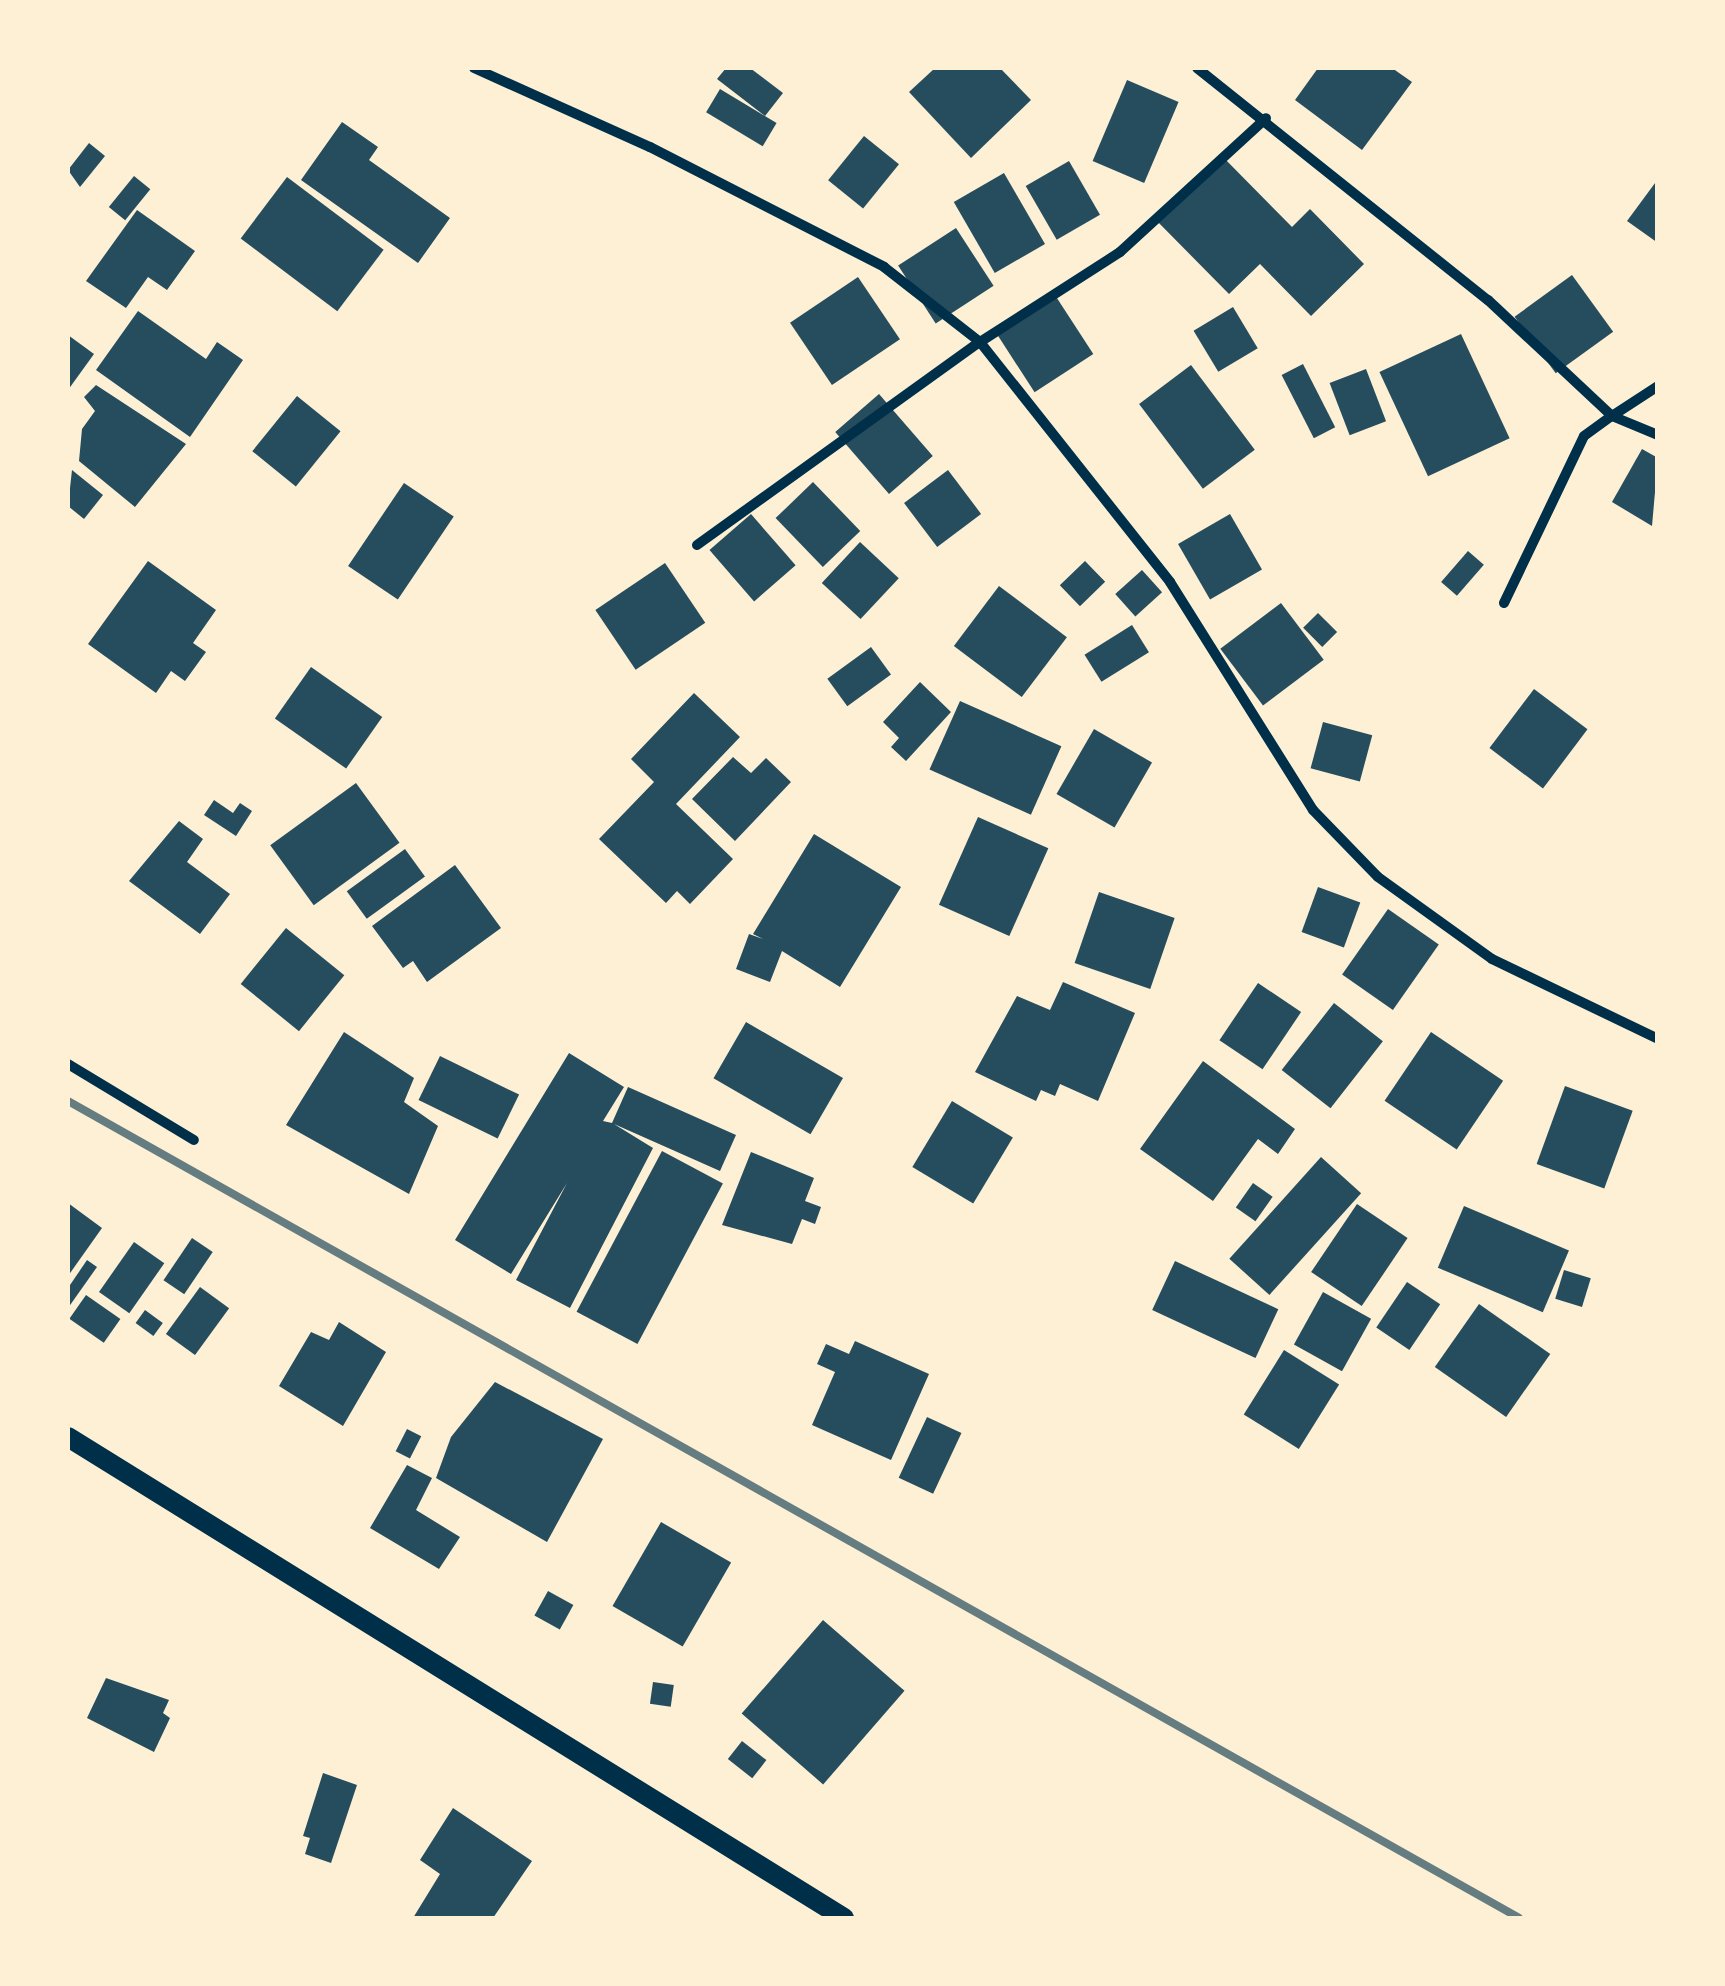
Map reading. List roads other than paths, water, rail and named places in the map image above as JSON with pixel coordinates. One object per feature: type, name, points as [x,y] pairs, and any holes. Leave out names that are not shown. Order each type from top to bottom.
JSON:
[{"type":"main road","points":[[68,1438],[844,1918]]},
{"type":"street","points":[[474,68],[853,250],[980,342],[1170,582],[1313,810],[1365,863],[1492,959],[1658,1039]]},
{"type":"street","points":[[1197,68],[1266,118],[1305,157],[1488,300],[1612,416],[1658,435]]},
{"type":"street","points":[[697,545],[980,342],[1120,252],[1266,118]]},
{"type":"street","points":[[1504,603],[1584,436],[1658,386]]},
{"type":"street","points":[[68,1064],[194,1140]]},
{"type":"railway","points":[[68,1101],[1519,1918]]}]
